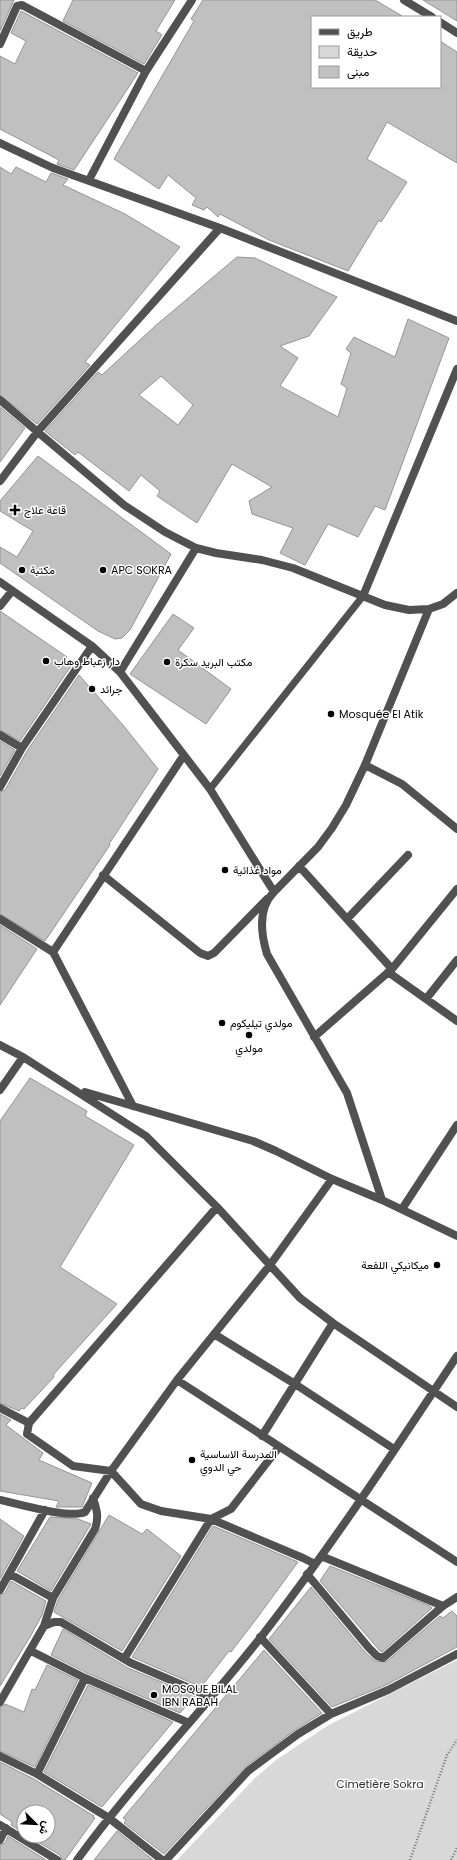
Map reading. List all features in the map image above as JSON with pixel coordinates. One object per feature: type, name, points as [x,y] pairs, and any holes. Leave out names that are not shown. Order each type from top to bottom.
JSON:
[{"type":"street","points":[[90,180],[146,70],[192,0]]},
{"type":"street","points":[[404,0],[430,16]]},
{"type":"street","points":[[0,44],[17,6],[22,5],[146,70]]},
{"type":"street","points":[[441,23],[457,33]]},
{"type":"street","points":[[0,143],[53,168],[90,180],[220,228],[457,321]]},
{"type":"street","points":[[0,481],[38,431],[220,228]]},
{"type":"street","points":[[363,596],[457,369]]},
{"type":"street","points":[[0,400],[124,505],[164,532],[196,548],[262,560],[293,568],[385,604],[409,610],[429,609],[443,604],[457,593]]},
{"type":"street","points":[[120,672],[196,548]]},
{"type":"street","points":[[0,582],[92,646],[120,672],[210,789],[272,894]]},
{"type":"street","points":[[0,606],[12,591]]},
{"type":"street","points":[[103,875],[200,953],[208,956],[214,953],[299,866],[332,828],[346,805],[365,765],[429,609]]},
{"type":"street","points":[[0,787],[22,748],[92,646]]},
{"type":"street","points":[[0,735],[22,748]]},
{"type":"street","points":[[53,952],[184,755]]},
{"type":"street","points":[[365,765],[402,784],[457,829]]},
{"type":"street","points":[[347,919],[408,855]]},
{"type":"street","points":[[299,866],[347,919],[390,971],[426,999],[457,1020]]},
{"type":"street","points":[[314,1038],[390,971],[457,889]]},
{"type":"street","points":[[272,894],[263,915],[262,937],[266,948],[314,1038],[346,1094],[382,1200]]},
{"type":"street","points":[[0,919],[53,952],[133,1106]]},
{"type":"street","points":[[426,999],[457,960]]},
{"type":"street","points":[[0,1045],[23,1056],[146,1136],[217,1207],[300,1298],[333,1323],[457,1407]]},
{"type":"street","points":[[0,1090],[23,1056]]},
{"type":"street","points":[[76,1090],[253,1141],[276,1150],[332,1179],[402,1209],[457,1236]]},
{"type":"street","points":[[402,1209],[457,1126]]},
{"type":"street","points":[[0,1500],[45,1510],[81,1514],[85,1512],[111,1471],[177,1380],[270,1265],[332,1179]]},
{"type":"street","points":[[217,1207],[29,1423],[27,1434],[73,1466],[111,1471],[141,1504],[161,1511],[211,1519],[315,1564]]},
{"type":"street","points":[[262,1436],[333,1323]]},
{"type":"street","points":[[214,1334],[295,1384],[394,1449]]},
{"type":"street","points":[[77,1860],[109,1818],[190,1724],[210,1697],[260,1637],[308,1574],[457,1356]]},
{"type":"street","points":[[177,1380],[457,1562]]},
{"type":"street","points":[[0,1408],[29,1423]]},
{"type":"street","points":[[124,1659],[211,1519],[231,1509],[279,1447]]},
{"type":"street","points":[[0,1702],[44,1626],[53,1598],[95,1529],[98,1520],[98,1512],[93,1498]]},
{"type":"street","points":[[0,1590],[45,1510]]},
{"type":"street","points":[[321,1556],[443,1606]]},
{"type":"street","points":[[10,1574],[53,1598]]},
{"type":"street","points":[[308,1574],[369,1648],[377,1656],[383,1658],[443,1606],[457,1596]]},
{"type":"street","points":[[44,1626],[54,1622],[61,1622],[124,1659],[210,1697]]},
{"type":"street","points":[[260,1637],[331,1714]]},
{"type":"street","points":[[30,1651],[85,1678],[190,1724]]},
{"type":"street","points":[[166,1860],[248,1771],[298,1734],[331,1714],[388,1690],[457,1654]]},
{"type":"street","points":[[37,1774],[85,1678]]},
{"type":"street","points":[[0,1756],[37,1774],[109,1818],[162,1860]]},
{"type":"street","points":[[0,1840],[3,1826],[57,1860]]},
{"type":"lane","points":[[210,789],[363,596]]},
{"type":"path","points":[[410,1860],[448,1755],[457,1740]]},
{"type":"path","points":[[451,1860],[457,1848]]},
{"type":"green space","name":"Cimetière Sokra","points":[[457,1660],[457,1860],[177,1860],[254,1779],[276,1760],[327,1726]]},
{"type":"building","points":[[0,0],[14,0],[0,31]]},
{"type":"building","points":[[73,0],[175,0],[156,31],[162,35],[144,64],[63,21]]},
{"type":"building","points":[[203,0],[375,0],[402,16],[311,16],[311,88],[441,88],[441,42],[457,52],[457,163],[387,122],[367,159],[407,182],[381,222],[379,220],[348,271],[269,240],[220,214],[218,217],[207,207],[204,210],[192,205],[196,198],[168,175],[159,189],[114,159],[194,21],[191,19]]},
{"type":"building","points":[[423,0],[457,0],[457,21]]},
{"type":"building","points":[[21,11],[138,73],[74,170],[57,164],[59,160],[0,129],[0,56],[15,64],[26,41],[11,33]]},
{"type":"building","points":[[0,167],[11,174],[16,167],[46,182],[51,173],[68,179],[63,185],[125,214],[180,247],[85,362],[90,365],[37,424],[0,395]]},
{"type":"building","points":[[237,257],[255,258],[337,297],[309,336],[280,346],[298,358],[280,386],[338,417],[347,388],[341,384],[351,353],[346,349],[354,337],[395,357],[408,319],[449,338],[385,510],[375,506],[358,537],[328,524],[305,565],[280,553],[293,528],[252,514],[249,501],[272,487],[232,464],[197,523],[157,496],[160,491],[141,475],[129,491],[78,452],[75,455],[45,431],[98,372],[102,375],[154,327]],"holes":[[[161,376],[193,405],[178,425],[139,395]]]},
{"type":"building","points":[[0,407],[25,428],[0,462]]},
{"type":"building","name":"APC SOKRA","points":[[38,456],[171,554],[130,630],[122,638],[115,639],[98,631],[0,563],[0,547],[17,557],[33,531],[0,511],[0,501]]},
{"type":"building","points":[[0,611],[67,657],[66,660],[71,666],[20,741],[0,730]]},
{"type":"building","name":"مكتب البريد سكرة","points":[[173,614],[194,628],[178,650],[231,689],[206,724],[130,674]]},
{"type":"building","points":[[79,675],[123,725],[158,769],[109,844],[110,845],[45,941],[0,914],[0,792],[5,790],[27,751]]},
{"type":"building","points":[[0,741],[15,750],[0,776]]},
{"type":"building","points":[[0,925],[37,949],[0,1005]]},
{"type":"building","points":[[30,1078],[87,1111],[85,1116],[134,1145],[60,1267],[117,1304],[53,1375],[54,1377],[24,1409],[22,1408],[19,1411],[0,1403],[0,1121]]},
{"type":"building","points":[[0,1414],[11,1420],[6,1425],[43,1453],[39,1460],[92,1483],[82,1507],[56,1507],[59,1501],[0,1491]]},
{"type":"building","points":[[109,1515],[142,1534],[147,1529],[181,1556],[122,1651],[54,1612],[58,1600]]},
{"type":"building","points":[[50,1517],[78,1519],[91,1524],[51,1591],[17,1571]]},
{"type":"building","points":[[0,1519],[24,1536],[0,1579]]},
{"type":"building","points":[[213,1526],[298,1562],[231,1652],[229,1651],[201,1687],[132,1657]]},
{"type":"building","points":[[330,1566],[432,1608],[382,1652],[320,1581]]},
{"type":"building","points":[[11,1581],[46,1601],[42,1615],[0,1686],[0,1595],[5,1593]]},
{"type":"building","points":[[311,1587],[365,1652],[375,1661],[386,1662],[440,1616],[443,1618],[452,1611],[457,1616],[457,1647],[386,1685],[332,1707],[269,1639]]},
{"type":"building","points":[[63,1629],[128,1668],[195,1696],[180,1713],[87,1673],[51,1655]]},
{"type":"building","points":[[264,1650],[322,1713],[295,1730],[245,1767],[164,1854],[124,1823],[126,1820],[123,1818]]},
{"type":"building","points":[[47,1665],[78,1680],[35,1767],[0,1751],[0,1707],[5,1704],[24,1712],[32,1689],[35,1690]]},
{"type":"building","points":[[88,1685],[173,1722],[102,1807],[44,1772]]},
{"type":"building","points":[[0,1762],[34,1779],[95,1818],[65,1860],[62,1860],[60,1855],[41,1844],[56,1844],[56,1804],[16,1804],[16,1828],[11,1825],[12,1822],[0,1814]]},
{"type":"building","points":[[117,1831],[153,1860],[94,1860]]},
{"type":"building","points":[[8,1836],[16,1841],[16,1844],[21,1844],[46,1860],[0,1860],[0,1845],[5,1843]]},
{"type":"place","name":"قاعة علاج","points":[[15,510]]},
{"type":"place","name":"مكتبة","points":[[22,570]]},
{"type":"place","name":"APC SOKRA","points":[[103,570]]},
{"type":"place","name":"دار زعباط وهاب","points":[[46,661]]},
{"type":"place","name":"مكتب البريد سكرة","points":[[167,662]]},
{"type":"place","name":"جرائد","points":[[92,689]]},
{"type":"place","name":"Mosquée El Atik","points":[[331,714]]},
{"type":"place","name":"مواد غذائية","points":[[225,870]]},
{"type":"place","name":"مولدي تيليكوم","points":[[222,1023]]},
{"type":"place","name":"مولدي","points":[[249,1035]]},
{"type":"place","name":"ميكانيكي اللفعة","points":[[437,1265]]},
{"type":"place","name":"المدرسة الاساسية حي الدوي","points":[[192,1460]]},
{"type":"place","name":"MOSQUE BILAL IBN RABAH","points":[[154,1695]]}]
